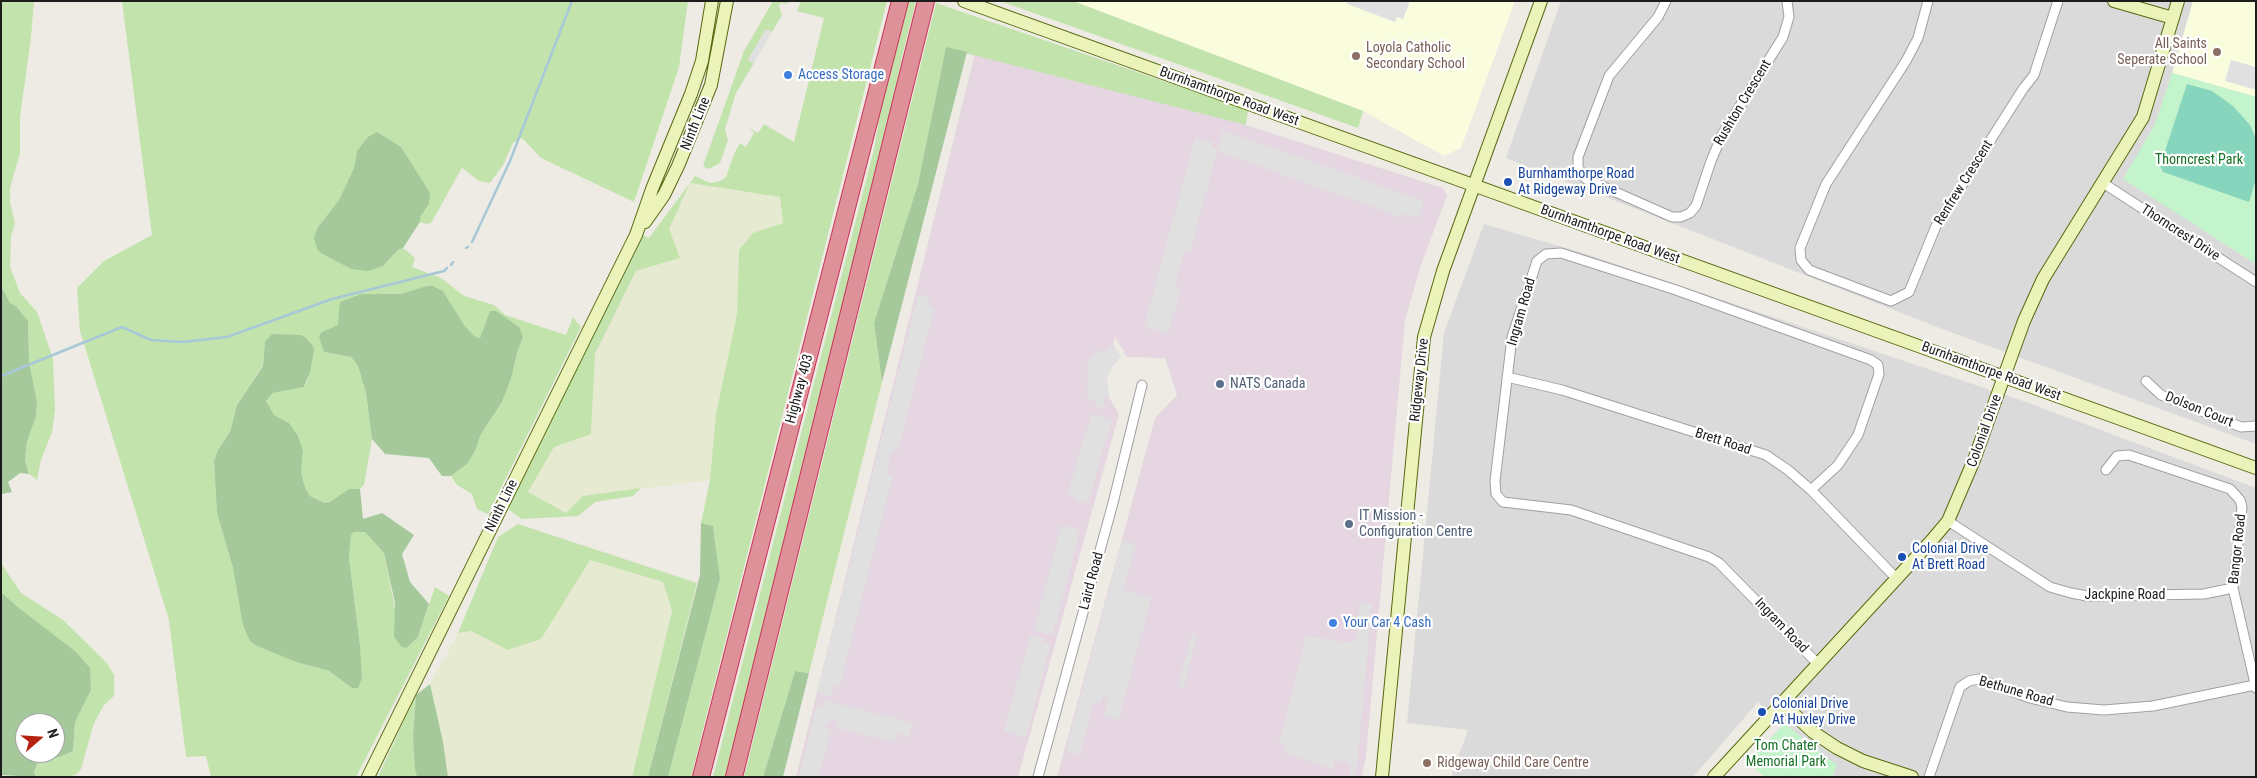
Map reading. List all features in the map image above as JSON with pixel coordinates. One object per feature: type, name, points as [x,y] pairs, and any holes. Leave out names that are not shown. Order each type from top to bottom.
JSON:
[{"type":"highway","name":"Highway 403","points":[[701,777],[900,1]]},
{"type":"highway","name":"Highway 403","points":[[734,777],[926,1]]},
{"type":"main road","name":"Ninth Line","points":[[368,777],[636,235],[696,77],[705,48],[712,1]]},
{"type":"main road","name":"Ninth Line","points":[[636,235],[664,194],[683,155],[711,85],[726,1]]},
{"type":"main road","name":"Burnhamthorpe Road West","points":[[964,1],[2256,468]]},
{"type":"main road","name":"Ridgeway Drive","points":[[1382,777],[1424,337],[1441,278],[1473,185],[1506,102],[1541,1]]},
{"type":"main road","points":[[2114,1],[2173,18]]},
{"type":"main road","name":"Colonial Drive","points":[[1714,777],[1948,521],[1974,460],[2024,321],[2043,279],[2103,183],[2146,109],[2178,1]]},
{"type":"main road","points":[[1782,704],[1813,732],[1837,748],[1863,761],[1912,777]]},
{"type":"street","name":"Rushton Crescent","points":[[1666,1],[1658,17],[1609,76],[1578,157],[1578,168],[1586,179],[1672,216],[1681,217],[1690,213],[1696,206],[1710,161],[1722,135],[1783,37],[1788,17],[1786,1]]},
{"type":"street","name":"Renfrew Crescent","points":[[1928,1],[1918,38],[1906,61],[1826,184],[1800,248],[1801,260],[1809,270],[1891,301],[1909,292],[1936,226],[2023,89],[2034,75],[2058,1]]},
{"type":"street","name":"Thorncrest Drive","points":[[2103,183],[2256,282]]},
{"type":"street","name":"Ingram Road","points":[[1811,490],[1838,465],[1858,434],[1879,374],[1878,365],[1871,360],[1676,290],[1561,253],[1546,254],[1537,261],[1512,337],[1495,481],[1496,494],[1503,502],[1571,510],[1710,557],[1719,563],[1818,664]]},
{"type":"street","name":"Brett Road","points":[[1507,377],[1562,390],[1766,456],[1788,470],[1811,490],[1897,579]]},
{"type":"street","name":"Dolson Court","points":[[2146,381],[2161,395],[2241,427],[2256,426]]},
{"type":"street","name":"Laird Road","points":[[1038,777],[1113,503],[1142,385]]},
{"type":"street","name":"Bangor Road","points":[[2106,470],[2117,456],[2129,455],[2230,489],[2240,500],[2242,507],[2232,588],[2255,686]]},
{"type":"street","name":"Jackpine Road","points":[[1948,521],[2050,587],[2071,593],[2087,596],[2204,594],[2232,588]]},
{"type":"street","name":"Bethune Road","points":[[1929,777],[1960,687],[1969,681],[1978,679],[2030,698],[2067,707],[2104,710],[2153,706],[2255,686]]},
{"type":"shaded area","name":"Loyola Catholic Secondary School","points":[[1073,1],[1515,1],[1461,148],[1444,156],[1363,111]]},
{"type":"shaded area","points":[[1348,1],[1410,1],[1403,19],[1397,17],[1395,22],[1347,4]]},
{"type":"shaded area","points":[[1561,1],[2256,1],[2256,444],[1945,330],[1506,158]]},
{"type":"shaded area","name":"All Saints Seperate School","points":[[2193,1],[2256,1],[2256,97],[2172,73]]},
{"type":"shaded area","points":[[766,29],[772,32],[754,63],[748,60]]},
{"type":"shaded area","points":[[975,53],[1230,120],[1443,188],[1447,195],[1420,268],[1405,320],[1366,756],[1362,777],[1057,777],[1155,418],[1177,395],[1165,358],[1127,357],[1115,337],[1102,386],[1119,414],[1018,777],[796,777]]},
{"type":"shaded area","points":[[2231,60],[2256,67],[2256,90],[2225,81]]},
{"type":"shaded area","points":[[1222,130],[1424,201],[1419,218],[1405,213],[1403,218],[1217,151],[1190,253],[1184,252],[1175,286],[1181,289],[1168,334],[1144,326],[1195,138],[1213,142],[1212,147],[1218,149]]},
{"type":"shaded area","points":[[690,183],[780,197],[783,223],[753,233],[739,250],[737,314],[716,414],[710,480],[584,496],[566,513],[527,492],[554,447],[591,434],[595,355],[636,271],[679,258],[669,229]]},
{"type":"shaded area","points":[[1484,224],[1583,253],[2026,402],[2256,488],[2256,777],[1832,777],[1836,765],[1786,725],[1782,726],[1758,702],[1693,777],[1451,777],[1468,730],[1407,723],[1444,333]]},
{"type":"shaded area","points":[[918,295],[930,298],[928,305],[935,307],[898,451],[892,450],[886,474],[893,476],[840,686],[834,684],[831,696],[817,693]]},
{"type":"shaded area","points":[[1113,344],[1121,357],[1112,367],[1107,379],[1109,396],[1103,398],[1105,407],[1096,407],[1094,400],[1089,400],[1087,389],[1088,362],[1098,349],[1103,353]]},
{"type":"shaded area","points":[[1091,414],[1112,420],[1088,503],[1074,499],[1075,495],[1068,493]]},
{"type":"shaded area","points":[[1061,525],[1080,530],[1053,635],[1034,631]]},
{"type":"shaded area","points":[[1122,540],[1136,544],[1124,590],[1151,598],[1119,720],[1104,716],[1108,699],[1103,697],[1101,703],[1094,701],[1080,755],[1066,751]]},
{"type":"shaded area","points":[[590,560],[664,582],[672,611],[632,777],[448,777],[430,684],[458,633],[471,631],[508,650],[541,639]]},
{"type":"shaded area","points":[[1360,602],[1372,605],[1356,777],[1350,777],[1350,764],[1335,760],[1332,769],[1284,753],[1284,745],[1279,743],[1306,636],[1352,643],[1356,639]]},
{"type":"shaded area","points":[[1192,634],[1197,635],[1184,688],[1178,686]]},
{"type":"shaded area","points":[[1030,635],[1044,639],[1044,642],[1051,644],[1026,737],[1004,731]]},
{"type":"shaded area","points":[[824,700],[914,723],[909,737],[897,733],[895,742],[835,728],[837,720],[831,721],[825,728],[832,730],[818,777],[799,777],[816,706],[823,707]]},
{"type":"green space","points":[[1,1],[34,1],[20,117],[20,153],[10,188],[10,202],[15,223],[11,237],[10,267],[20,293],[37,312],[53,359],[55,410],[52,432],[41,460],[37,480],[29,474],[25,462],[27,442],[36,416],[37,402],[29,362],[28,321],[16,306],[10,303],[1,286]]},
{"type":"green space","points":[[122,1],[688,1],[679,67],[634,202],[541,158],[522,138],[513,143],[503,165],[490,183],[479,181],[462,168],[431,223],[426,224],[420,222],[420,217],[429,204],[357,151],[354,168],[339,200],[318,227],[317,249],[351,269],[383,266],[398,250],[403,248],[415,258],[412,267],[441,278],[464,296],[494,305],[505,315],[566,335],[573,317],[581,327],[488,514],[477,509],[472,494],[457,485],[451,476],[468,463],[476,449],[481,434],[502,402],[523,337],[490,312],[480,338],[475,337],[464,325],[443,291],[433,286],[401,294],[362,294],[338,326],[322,332],[324,352],[351,357],[358,366],[366,393],[372,439],[364,485],[360,489],[349,490],[330,502],[325,503],[310,496],[305,487],[301,471],[303,451],[289,423],[274,415],[266,401],[273,393],[304,387],[307,382],[314,351],[265,342],[263,365],[237,405],[230,432],[218,450],[214,461],[217,513],[233,568],[250,641],[296,662],[329,671],[352,688],[360,645],[349,558],[351,535],[354,532],[365,532],[384,553],[396,614],[418,637],[435,587],[449,596],[356,777],[211,777],[206,756],[186,757],[169,620],[80,331],[77,288],[104,261],[152,235]]},
{"type":"green space","points":[[773,1],[791,1],[786,4],[781,3],[779,6],[782,15],[772,32],[766,29],[748,60],[754,63],[736,93],[725,129],[728,140],[720,163],[709,169],[703,166],[744,51]]},
{"type":"green space","points":[[801,1],[887,1],[691,777],[668,777],[720,579],[713,527],[701,523],[710,480],[716,414],[737,314],[739,250],[753,233],[783,223],[780,197],[690,183],[695,176],[710,183],[720,181],[726,177],[740,143],[746,147],[754,133],[749,128],[758,133],[764,124],[794,142],[824,18],[797,11]]},
{"type":"green space","points":[[908,1],[916,1],[881,158],[727,777],[713,777],[875,145],[880,113]]},
{"type":"green space","points":[[1000,1],[1073,1],[1363,111],[1358,128]]},
{"type":"green space","points":[[936,3],[1248,110],[1246,125],[946,48],[918,184],[874,323],[882,382],[809,673],[795,671],[763,777],[744,777]]},
{"type":"green space","points":[[946,47],[967,52],[882,382],[874,323],[918,184]]},
{"type":"green space","name":"Thorncrest Park","points":[[2172,73],[2256,97],[2256,264],[2123,179],[2155,124]]},
{"type":"green space","points":[[2187,84],[2212,91],[2233,106],[2250,125],[2256,139],[2256,179],[2249,202],[2163,172],[2160,166]]},
{"type":"green space","points":[[377,132],[401,147],[430,193],[429,204],[403,248],[398,250],[383,266],[368,271],[351,269],[321,253],[317,249],[314,238],[318,227],[339,200],[354,168],[357,151],[368,137]]},
{"type":"green space","points":[[690,183],[669,229],[680,258],[636,271],[595,354],[591,434],[554,447],[528,492],[566,513],[583,496],[641,488],[633,496],[595,502],[578,516],[522,519],[509,510],[511,499],[643,235],[649,238]]},
{"type":"green space","points":[[1,286],[10,303],[16,306],[28,321],[29,362],[37,402],[36,416],[27,442],[25,461],[29,474],[20,473],[8,482],[12,492],[1,494]]},
{"type":"green space","points":[[433,286],[443,291],[464,325],[475,337],[480,338],[490,311],[496,311],[519,327],[523,337],[502,402],[481,434],[476,449],[468,463],[451,476],[442,476],[429,458],[385,454],[372,439],[366,393],[358,366],[351,357],[324,352],[319,336],[322,332],[338,325],[340,302],[362,294],[401,294]]},
{"type":"green space","points":[[272,334],[301,335],[313,346],[314,351],[310,372],[304,387],[273,393],[266,401],[274,415],[289,423],[298,436],[303,451],[301,472],[305,487],[310,496],[325,503],[330,502],[349,489],[360,489],[363,519],[382,513],[414,535],[402,554],[410,582],[429,604],[418,637],[406,648],[401,646],[394,637],[395,603],[384,553],[365,532],[354,532],[351,535],[349,558],[360,645],[362,678],[358,688],[352,688],[329,671],[296,662],[255,645],[250,641],[243,625],[233,568],[217,513],[214,461],[218,450],[230,432],[237,405],[263,366],[265,342]]},
{"type":"green space","points":[[701,523],[713,526],[720,579],[668,777],[648,777],[700,575]]},
{"type":"green space","points":[[518,524],[697,583],[648,777],[632,777],[672,611],[663,582],[590,560],[541,639],[508,650],[471,631],[458,633],[498,537]]},
{"type":"green space","points":[[1,563],[21,593],[63,620],[107,663],[114,675],[114,696],[104,705],[94,723],[81,769],[77,774],[69,777],[36,777],[34,772],[37,763],[65,763],[65,755],[73,751],[75,722],[91,690],[19,608],[1,592]]},
{"type":"green space","points":[[1,592],[76,652],[90,668],[91,690],[75,722],[73,751],[65,755],[65,713],[15,713],[15,763],[37,763],[34,772],[36,777],[1,775]]},
{"type":"green space","points":[[795,671],[809,673],[783,777],[763,777]]},
{"type":"green space","points":[[430,684],[443,742],[448,777],[417,777],[415,769],[413,736],[416,695]]},
{"type":"green space","points":[[416,695],[413,736],[417,777],[378,777]]},
{"type":"green space","name":"Tom Chater Memorial Park","points":[[1786,725],[1837,765],[1832,777],[1764,777],[1748,761],[1782,726]]},
{"type":"waterway","points":[[472,242],[510,161],[572,1]]},
{"type":"waterway","points":[[1,376],[122,327],[151,340],[183,342],[227,337],[332,299],[444,271],[447,268]]},
{"type":"place","name":"All Saints Seperate School","points":[[2217,52]]},
{"type":"place","name":"Loyola Catholic Secondary School","points":[[1356,56]]},
{"type":"place","name":"Access Storage","points":[[788,75]]},
{"type":"place","name":"Burnhamthorpe Road At Ridgeway Drive","points":[[1508,182]]},
{"type":"place","name":"NATS Canada","points":[[1220,384]]},
{"type":"place","name":"IT Mission - Configuration Centre","points":[[1349,524]]},
{"type":"place","name":"Colonial Drive At Brett Road","points":[[1902,557]]},
{"type":"place","name":"Your Car 4 Cash","points":[[1333,623]]},
{"type":"place","name":"Colonial Drive At Huxley Drive","points":[[1762,712]]},
{"type":"place","name":"Ridgeway Child Care Centre","points":[[1427,763]]}]
